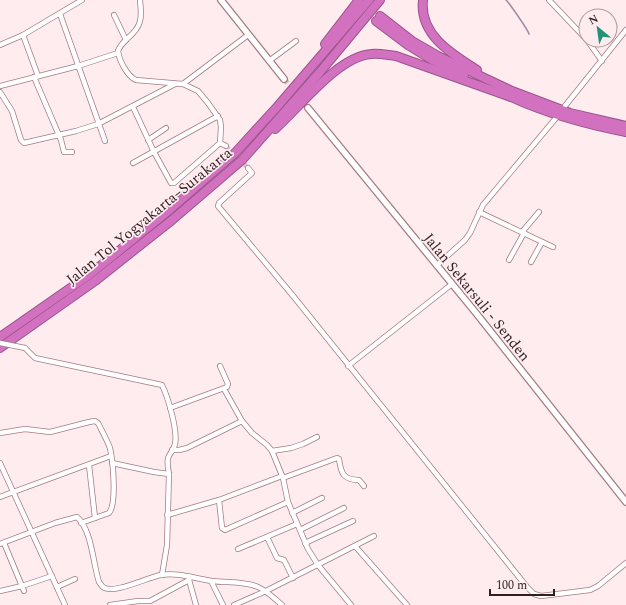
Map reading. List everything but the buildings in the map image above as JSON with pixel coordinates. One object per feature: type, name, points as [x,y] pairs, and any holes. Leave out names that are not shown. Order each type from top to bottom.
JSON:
[{"type":"highway","points":[[277,107],[359,0]]},
{"type":"highway","name":"Jalan Tol Yogyakarta–Surakarta","points":[[0,337],[89,275],[166,213],[235,153],[277,107],[369,0]]},
{"type":"highway","name":"Jalan Tol Yogyakarta–Surakarta","points":[[0,348],[95,281],[172,220],[242,160],[320,72],[380,0]]},
{"type":"highway","points":[[423,0],[425,19],[432,34],[441,44],[451,54],[511,94]]},
{"type":"highway","points":[[378,18],[412,41],[438,56],[511,94],[576,121],[626,132]]},
{"type":"highway","points":[[242,160],[324,81],[344,64],[360,56],[376,54],[396,56],[570,113],[626,126]]},
{"type":"street","points":[[0,45],[60,14],[82,0]]},
{"type":"street","points":[[133,107],[154,152],[171,183],[174,183],[220,143],[221,127],[218,116],[198,91],[183,84],[134,78],[128,72],[118,53],[118,48],[140,24],[140,0]]},
{"type":"street","points":[[221,0],[284,79]]},
{"type":"street","points":[[549,0],[578,31]]},
{"type":"street","points":[[60,14],[104,141]]},
{"type":"street","points":[[114,15],[126,40]]},
{"type":"street","points":[[565,106],[626,30]]},
{"type":"street","points":[[23,34],[36,76],[64,152],[72,152]]},
{"type":"street","points":[[183,84],[248,35]]},
{"type":"street","points":[[269,61],[296,41]]},
{"type":"street","points":[[592,48],[602,61]]},
{"type":"street","points":[[0,86],[78,66],[118,53]]},
{"type":"street","points":[[0,92],[12,111],[22,142],[24,143],[98,124],[176,84]]},
{"type":"street","name":"Jalan Sekarsuli - Senden","points":[[308,108],[437,265],[626,502]]},
{"type":"street","points":[[133,163],[218,116]]},
{"type":"street","points":[[437,265],[465,240],[470,233],[479,212],[497,188],[556,118]]},
{"type":"street","points":[[148,140],[166,128]]},
{"type":"street","points":[[220,143],[226,146]]},
{"type":"street","points":[[248,168],[252,173],[219,203],[218,206],[294,297],[527,588],[537,596],[590,590],[598,586],[626,563]]},
{"type":"street","points":[[479,212],[553,247]]},
{"type":"street","points":[[509,260],[523,233],[539,212]]},
{"type":"street","points":[[531,262],[542,242]]},
{"type":"street","points":[[348,366],[452,284]]},
{"type":"street","points":[[0,343],[25,348],[35,358],[162,385],[170,408],[175,434],[175,443],[168,458],[167,545],[162,574]]},
{"type":"street","points":[[170,408],[227,387],[228,384],[220,366]]},
{"type":"street","points":[[224,389],[242,421],[252,433],[272,451],[283,477],[288,502],[305,543],[318,565],[351,605]]},
{"type":"street","points":[[0,433],[25,429],[50,432],[95,421],[98,423],[107,442],[111,456],[113,483],[112,509],[109,513],[82,522]]},
{"type":"street","points":[[172,450],[187,448],[242,421]]},
{"type":"street","points":[[272,451],[291,448],[316,437]]},
{"type":"street","points":[[0,497],[111,456]]},
{"type":"street","points":[[167,516],[218,500],[337,458],[339,459],[342,474],[350,479],[359,480],[364,486]]},
{"type":"street","points":[[0,463],[65,605]]},
{"type":"street","points":[[112,463],[169,474]]},
{"type":"street","points":[[88,465],[95,518]]},
{"type":"street","points":[[292,513],[322,498]]},
{"type":"street","points":[[218,500],[222,528],[225,530],[288,502]]},
{"type":"street","points":[[300,530],[344,508]]},
{"type":"street","points":[[23,588],[2,544],[75,517],[82,522],[90,544],[98,578],[102,586],[109,589],[119,588],[162,574],[211,581],[251,584],[266,591],[282,605]]},
{"type":"street","points":[[305,543],[353,521]]},
{"type":"street","points":[[238,549],[297,524]]},
{"type":"street","points":[[234,605],[293,578],[374,536]]},
{"type":"street","points":[[268,537],[277,558],[284,560],[293,578]]},
{"type":"street","points":[[355,546],[407,605]]},
{"type":"street","points":[[0,592],[23,588],[52,576]]},
{"type":"street","points":[[110,605],[144,603],[153,600],[189,578]]},
{"type":"street","points":[[189,578],[196,605]]},
{"type":"street","points":[[57,587],[75,579]]},
{"type":"street","points":[[211,581],[223,605]]},
{"type":"waterway","points":[[506,0],[519,17],[529,34]]},
{"type":"tunnel","points":[[284,79],[308,108]]},
{"type":"tunnel","points":[[226,146],[248,168]]}]
